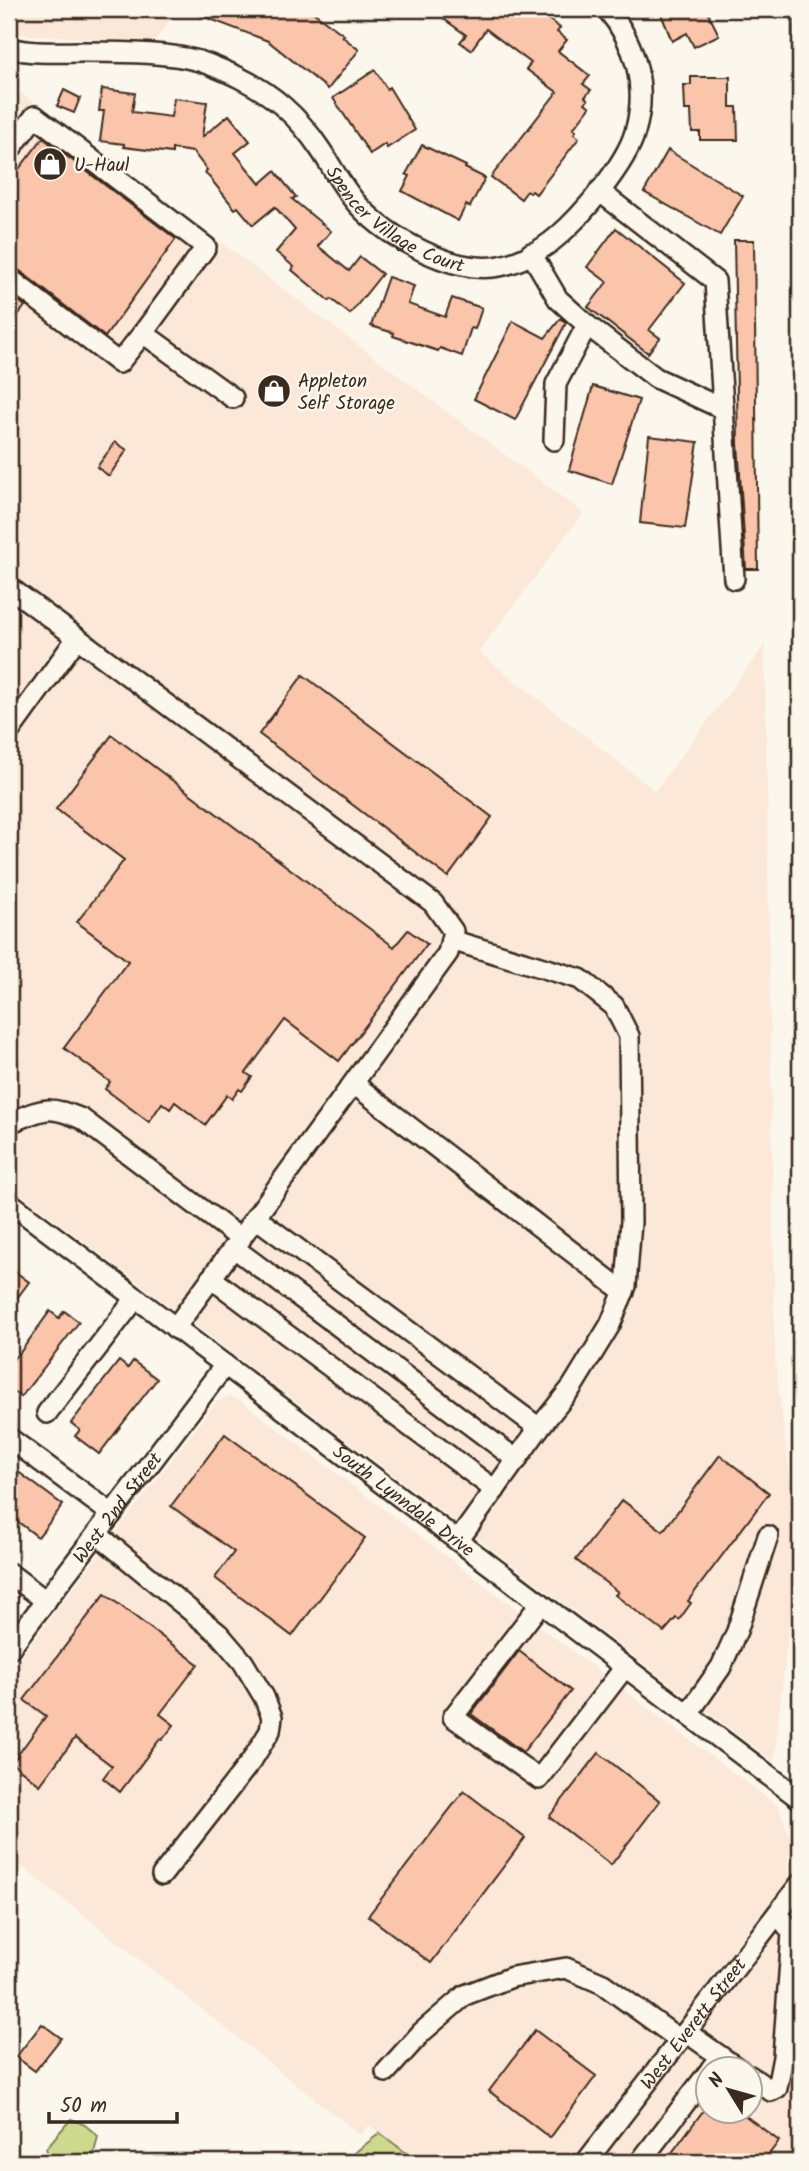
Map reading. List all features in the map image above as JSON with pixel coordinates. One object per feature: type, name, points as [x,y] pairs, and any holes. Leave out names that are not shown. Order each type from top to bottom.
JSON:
[{"type":"street","name":"Spencer Village Court","points":[[9,48],[33,52],[103,52],[175,57],[197,60],[220,68],[267,92],[286,108],[300,122],[356,204],[395,236],[419,249],[471,266],[500,266],[547,245],[568,228],[619,164],[635,134],[641,102],[637,64],[629,41],[607,9]]},
{"type":"street","points":[[9,150],[35,117],[206,247],[119,363],[9,278]]},
{"type":"street","points":[[599,191],[715,281],[734,579]]},
{"type":"street","points":[[531,253],[558,299],[587,325],[656,378],[723,409]]},
{"type":"street","points":[[554,440],[556,384],[587,325]]},
{"type":"street","points":[[143,333],[233,398]]},
{"type":"street","points":[[9,587],[433,903],[453,931],[448,953],[176,1328]]},
{"type":"street","points":[[9,732],[77,638]]},
{"type":"street","points":[[451,940],[580,979],[614,1006],[629,1036],[631,1222],[624,1292],[610,1325],[572,1387],[539,1428],[458,1541]]},
{"type":"street","points":[[354,1084],[624,1292]]},
{"type":"street","points":[[9,1123],[36,1112],[57,1108],[82,1119],[517,1460]]},
{"type":"street","name":"South Lynndale Drive","points":[[9,1202],[800,1799]]},
{"type":"street","points":[[256,1218],[539,1428]]},
{"type":"street","points":[[211,1279],[495,1490]]},
{"type":"street","points":[[47,1413],[136,1298]]},
{"type":"street","name":"West 2nd Street","points":[[9,1649],[225,1365]]},
{"type":"street","points":[[9,1438],[111,1514]]},
{"type":"street","points":[[97,1534],[219,1634],[243,1662],[264,1697],[272,1717],[270,1731],[252,1760],[162,1875]]},
{"type":"street","points":[[688,1714],[722,1667],[737,1631],[768,1536]]},
{"type":"street","points":[[9,1573],[46,1601]]},
{"type":"street","points":[[541,1603],[453,1717],[539,1779],[625,1667]]},
{"type":"street","name":"West Everett Street","points":[[591,2160],[800,1884]]},
{"type":"street","points":[[764,2086],[771,2091],[777,2088],[783,2056],[792,1933],[778,1913]]},
{"type":"street","points":[[386,2072],[422,2032],[465,1995],[512,1977],[566,1968],[603,1984],[683,2036],[703,2056]]},
{"type":"street","points":[[640,2162],[694,2091]]},
{"type":"shaded area","points":[[9,9],[179,9],[154,42],[12,34],[9,33]]},
{"type":"shaded area","points":[[9,84],[583,513],[479,652],[655,791],[765,645],[775,1361],[798,1542],[774,1762],[9,1185]]},
{"type":"shaded area","points":[[228,1396],[238,1399],[779,1807],[791,1840],[787,1870],[798,1911],[800,2162],[418,2162],[369,2125],[360,2135],[9,1856],[9,1672],[215,1403]]},
{"type":"green space","points":[[71,2119],[85,2125],[98,2136],[92,2162],[50,2162],[46,2148]]},
{"type":"green space","points":[[380,2133],[418,2162],[343,2162]]},
{"type":"building","points":[[184,9],[309,9],[359,50],[328,89],[268,41]]},
{"type":"building","points":[[430,9],[497,9],[507,17],[513,9],[535,9],[560,28],[557,32],[567,40],[558,51],[590,76],[583,84],[591,90],[585,97],[588,100],[585,103],[590,107],[573,129],[579,138],[536,194],[527,191],[521,199],[491,177],[557,92],[526,69],[531,63],[486,29],[471,50],[460,42],[466,35]]},
{"type":"building","points":[[659,9],[706,9],[719,35],[694,47],[687,33],[672,41]]},
{"type":"building","points":[[375,70],[387,89],[389,87],[415,130],[387,148],[385,144],[370,154],[333,98]]},
{"type":"building","points":[[691,77],[730,77],[730,107],[737,107],[738,140],[700,140],[700,132],[692,132],[691,110],[685,110],[684,85],[691,85]]},
{"type":"building","points":[[102,89],[135,93],[132,112],[171,117],[174,98],[207,102],[202,137],[229,115],[250,141],[235,153],[260,184],[275,171],[296,197],[292,199],[331,231],[318,246],[349,271],[360,257],[382,274],[350,314],[331,299],[329,301],[292,270],[294,267],[276,252],[295,230],[275,207],[253,225],[238,207],[235,209],[205,172],[207,170],[193,152],[172,149],[172,153],[100,141],[104,111],[99,111]]},
{"type":"building","points":[[64,90],[80,98],[74,113],[57,106]]},
{"type":"building","points":[[43,138],[176,239],[105,337],[16,268],[9,266],[9,182]]},
{"type":"building","points":[[422,145],[485,178],[470,207],[466,205],[458,221],[402,191],[410,176],[406,174]]},
{"type":"building","points":[[668,150],[743,196],[720,235],[644,192]]},
{"type":"building","points":[[616,228],[685,283],[649,330],[660,338],[648,353],[588,307],[607,282],[587,267]]},
{"type":"building","points":[[734,240],[754,240],[758,569],[746,569],[738,443]]},
{"type":"building","points":[[388,277],[414,286],[408,304],[445,317],[452,298],[482,308],[475,329],[471,328],[462,356],[440,348],[438,351],[371,326]]},
{"type":"building","points":[[9,293],[25,306],[9,327]]},
{"type":"building","points":[[561,318],[566,323],[515,420],[474,399],[513,321],[545,338]]},
{"type":"building","points":[[593,386],[639,400],[612,484],[569,470]]},
{"type":"building","points":[[649,436],[698,442],[685,528],[640,523]]},
{"type":"building","points":[[115,442],[127,450],[109,476],[97,467]]},
{"type":"building","points":[[303,675],[492,817],[448,877],[259,734]]},
{"type":"building","points":[[112,735],[394,947],[408,930],[427,944],[339,1061],[285,1020],[246,1073],[252,1077],[242,1091],[239,1089],[232,1099],[227,1095],[205,1125],[175,1102],[170,1109],[162,1103],[149,1122],[105,1089],[110,1082],[64,1048],[128,961],[77,922],[124,860],[56,809]]},
{"type":"building","points":[[9,1267],[29,1282],[9,1309]]},
{"type":"building","points":[[50,1311],[59,1318],[64,1311],[79,1322],[21,1397],[9,1388],[9,1365]]},
{"type":"building","points":[[119,1361],[128,1368],[133,1361],[157,1379],[99,1454],[75,1436],[80,1430],[71,1423]]},
{"type":"building","points":[[225,1434],[365,1538],[292,1636],[215,1578],[234,1552],[171,1506]]},
{"type":"building","points":[[720,1455],[769,1493],[688,1601],[691,1603],[679,1620],[676,1618],[664,1632],[615,1595],[618,1592],[576,1560],[622,1500],[663,1531]]},
{"type":"building","points":[[9,1465],[63,1505],[38,1537],[9,1515]]},
{"type":"building","points":[[105,1594],[198,1664],[160,1714],[174,1725],[162,1740],[160,1739],[120,1792],[103,1778],[112,1766],[75,1738],[40,1785],[12,1763],[46,1716],[24,1700]]},
{"type":"building","points":[[519,1651],[571,1691],[523,1752],[471,1714]]},
{"type":"building","points":[[599,1753],[660,1801],[611,1865],[549,1817]]},
{"type":"building","points":[[464,1791],[525,1838],[431,1963],[368,1916]]},
{"type":"building","points":[[42,2024],[61,2038],[35,2071],[16,2057]]},
{"type":"building","points":[[535,2030],[596,2076],[550,2138],[489,2091]]},
{"type":"building","points":[[694,2123],[694,2126],[759,2126],[779,2141],[763,2162],[665,2162]]},
{"type":"railway","points":[[795,9],[800,430]]},
{"type":"place","name":"U-Haul","points":[[50,164]]},
{"type":"place","name":"Appleton Self Storage","points":[[274,391]]}]
